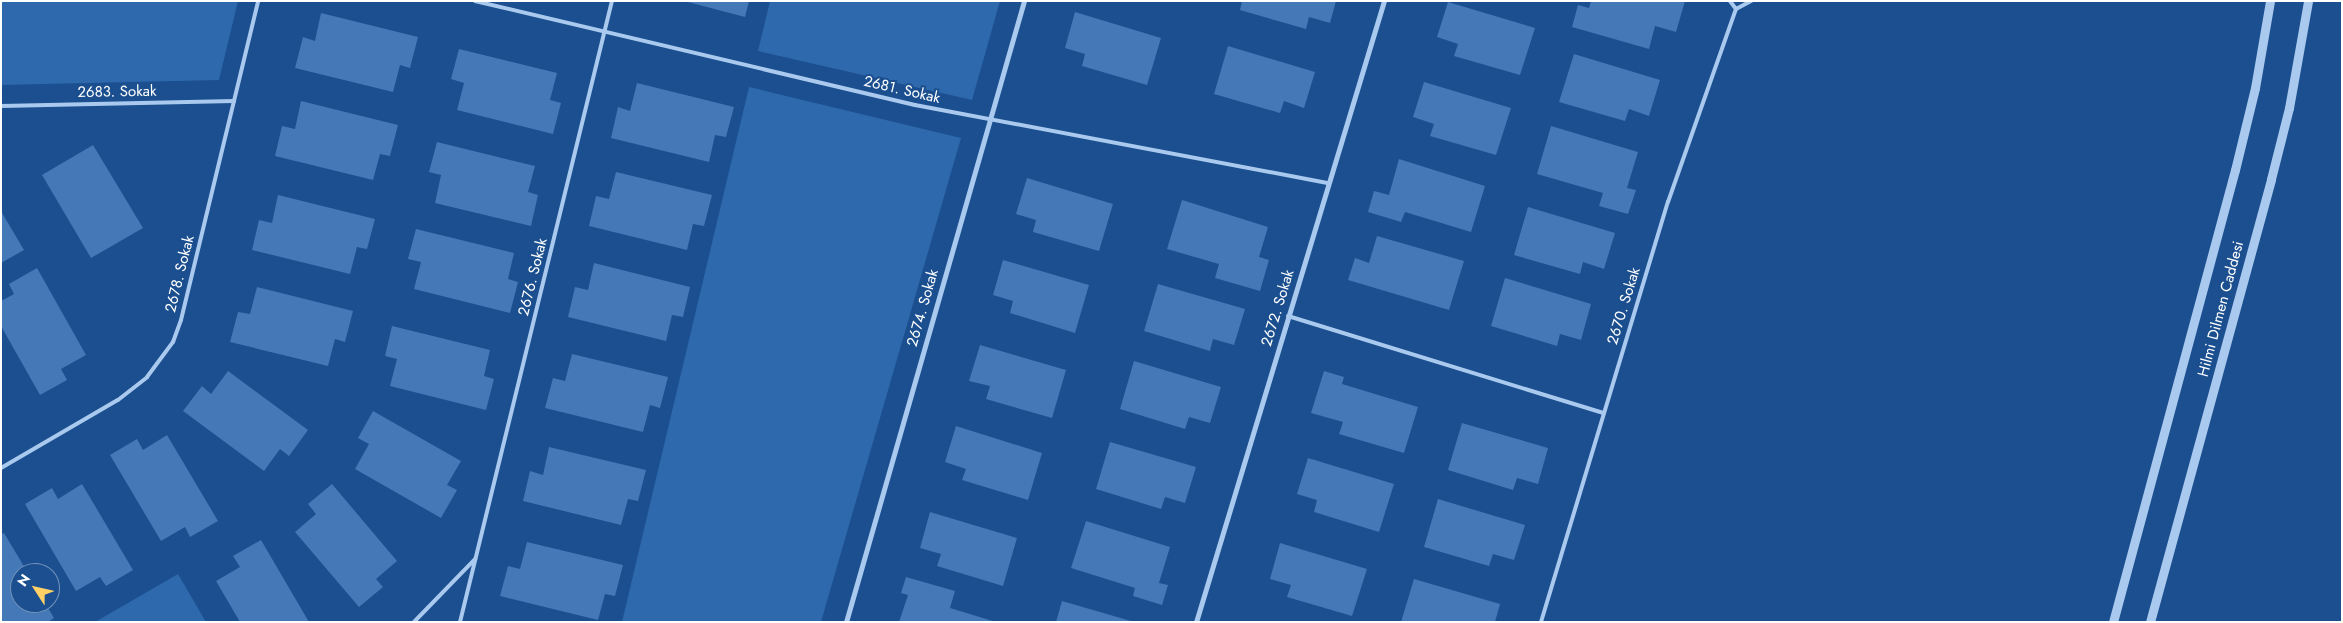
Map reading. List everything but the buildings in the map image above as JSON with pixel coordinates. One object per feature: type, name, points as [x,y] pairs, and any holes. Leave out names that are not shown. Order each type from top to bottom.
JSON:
[{"type":"street","name":"2674. Sokak","points":[[846,622],[1024,1]]},
{"type":"street","name":"2672. Sokak","points":[[1196,622],[1384,1]]},
{"type":"street","name":"Hilmi Dilmen Caddesi","points":[[2113,622],[2236,170],[2255,88],[2270,1]]},
{"type":"street","name":"Hilmi Dilmen Caddesi","points":[[2150,622],[2271,179],[2289,108],[2308,1]]},
{"type":"lane","name":"2678. Sokak","points":[[1,468],[118,400],[147,376],[173,342],[181,320],[258,1]]},
{"type":"lane","name":"2681. Sokak","points":[[475,1],[915,106],[1329,183]]},
{"type":"lane","name":"2676. Sokak","points":[[460,622],[612,1]]},
{"type":"lane","points":[[1730,1],[1736,9],[1751,1]]},
{"type":"lane","name":"2670. Sokak","points":[[1541,622],[1668,202],[1736,9]]},
{"type":"lane","name":"2683. Sokak","points":[[1,106],[234,101]]},
{"type":"lane","points":[[1288,316],[1603,413]]},
{"type":"lane","points":[[414,622],[476,559]]},
{"type":"shaded area","points":[[1,1],[238,1],[219,80],[1,85]]},
{"type":"shaded area","points":[[770,1],[1000,1],[972,100],[758,51]]},
{"type":"shaded area","points":[[749,87],[961,138],[821,622],[622,622]]},
{"type":"shaded area","points":[[178,574],[206,622],[95,622]]}]
